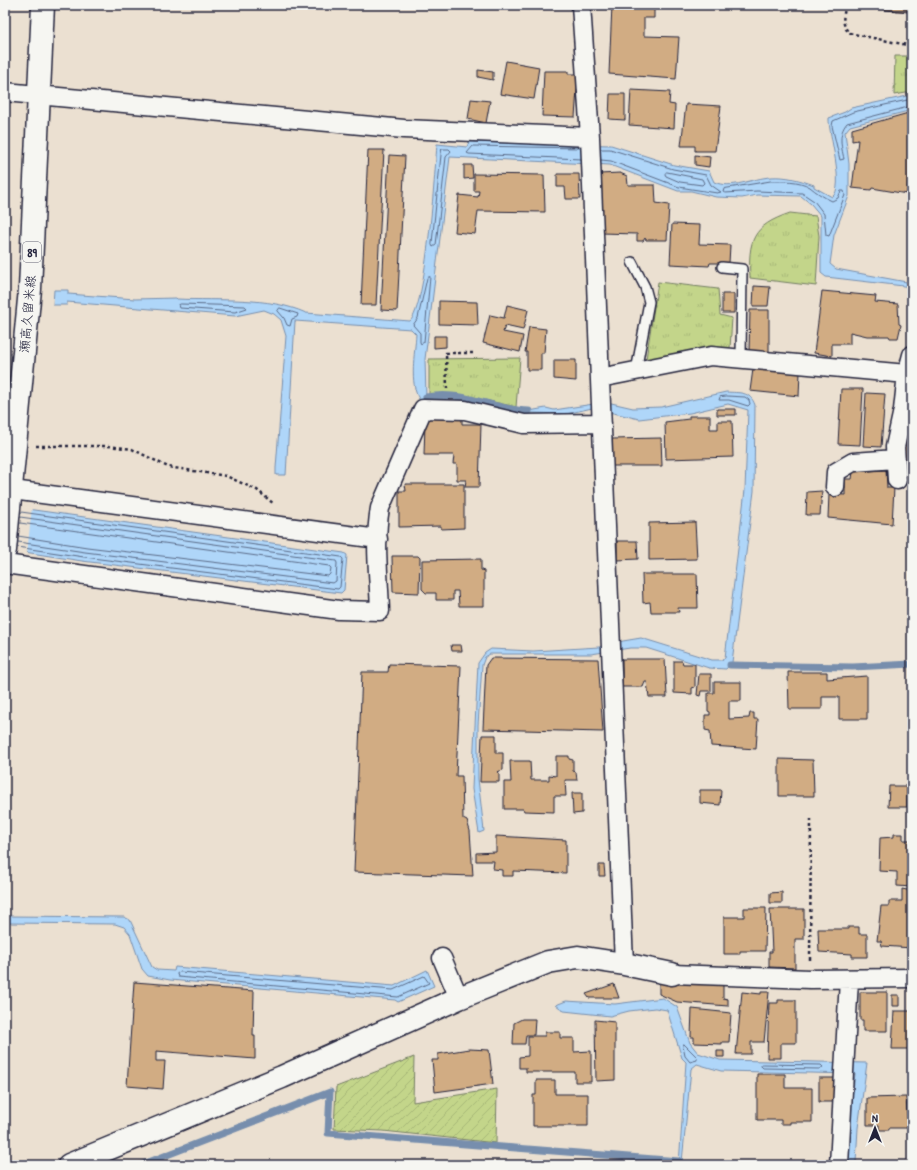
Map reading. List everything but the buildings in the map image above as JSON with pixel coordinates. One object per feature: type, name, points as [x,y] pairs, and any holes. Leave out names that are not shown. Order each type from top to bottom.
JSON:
[{"type":"street","name":"瀬高久留米線","points":[[5,550],[9,492],[30,289],[43,5]]},
{"type":"street","points":[[581,5],[590,137],[624,964]]},
{"type":"street","points":[[5,92],[404,129],[590,137]]},
{"type":"street","points":[[897,480],[895,447],[907,374],[912,355]]},
{"type":"street","points":[[600,378],[711,356],[907,374]]},
{"type":"street","points":[[5,564],[338,610],[380,611],[378,523],[380,508],[423,410],[465,410],[524,424],[602,423]]},
{"type":"street","points":[[835,487],[836,472],[853,462],[896,459]]},
{"type":"street","points":[[9,492],[378,539]]},
{"type":"street","points":[[69,1165],[282,1077],[459,998],[548,962],[578,957],[624,964],[672,974],[810,980],[912,978]]},
{"type":"street","points":[[442,958],[459,998]]},
{"type":"street","points":[[839,1165],[848,979]]},
{"type":"lane","points":[[632,262],[645,287],[649,302],[636,371]]},
{"type":"lane","points":[[722,267],[742,269],[741,358]]},
{"type":"path","points":[[846,5],[842,20],[844,27],[849,33],[912,46]]},
{"type":"path","points":[[448,410],[446,353],[473,353]]},
{"type":"path","points":[[33,446],[108,446],[132,449],[168,467],[226,476],[257,490],[288,515],[299,528]]},
{"type":"path","points":[[810,980],[811,818]]},
{"type":"green space","points":[[895,56],[912,56],[912,92],[894,95]]},
{"type":"green space","points":[[790,213],[816,216],[819,236],[816,286],[750,278],[750,254],[755,236],[767,223]]},
{"type":"green space","points":[[658,282],[718,289],[720,315],[732,318],[730,348],[646,359]]},
{"type":"green space","points":[[520,358],[516,407],[458,394],[429,394],[429,359]]},
{"type":"green space","points":[[414,1057],[413,1102],[497,1089],[496,1143],[383,1131],[334,1129],[336,1087]]},
{"type":"water","points":[[912,95],[912,110],[850,126],[845,132],[849,164],[849,196],[834,235],[830,264],[836,269],[912,283],[912,287],[826,277],[821,273],[821,216],[811,204],[801,196],[757,195],[742,198],[716,197],[691,191],[678,191],[610,165],[450,157],[425,359],[426,397],[422,400],[419,399],[414,384],[413,368],[416,334],[411,329],[295,321],[286,475],[276,475],[276,468],[286,336],[281,320],[274,314],[264,310],[235,316],[67,302],[67,305],[53,305],[54,290],[68,290],[68,294],[135,299],[176,298],[243,300],[276,304],[306,313],[410,321],[416,311],[425,267],[432,209],[437,144],[467,147],[469,142],[611,145],[674,165],[709,171],[714,182],[721,184],[728,185],[764,178],[782,177],[814,185],[814,187],[832,197],[836,192],[837,172],[829,118],[851,108]]},
{"type":"water","points":[[726,392],[747,395],[753,400],[755,405],[754,491],[732,662],[726,669],[709,668],[646,648],[630,648],[591,654],[490,654],[485,657],[482,665],[478,725],[478,779],[484,831],[479,833],[472,789],[478,663],[485,653],[491,649],[533,651],[599,647],[641,638],[712,660],[722,660],[725,658],[745,490],[748,410],[728,404],[690,413],[639,419],[592,408],[566,414],[531,413],[529,411],[546,408],[554,410],[607,402],[633,408],[661,407]]},
{"type":"water","points":[[5,506],[344,553],[347,555],[344,590],[341,593],[82,561],[5,549]]},
{"type":"water","points":[[5,912],[7,912],[7,916],[124,917],[130,920],[152,967],[157,970],[174,971],[175,967],[394,986],[427,970],[434,986],[398,1002],[395,1000],[170,980],[148,976],[142,969],[130,934],[124,927],[115,924],[8,923],[7,930],[5,930]]},
{"type":"water","points":[[663,998],[677,1007],[690,1043],[698,1053],[720,1060],[867,1063],[858,1128],[856,1162],[869,1165],[846,1165],[846,1147],[855,1074],[721,1071],[697,1064],[691,1069],[682,1162],[688,1165],[679,1165],[686,1062],[682,1058],[667,1010],[655,1008],[629,1011],[610,1016],[564,1011],[556,1005],[566,1001],[615,1004]]},
{"type":"pier","points":[[5,504],[32,507],[27,554],[5,551]]},
{"type":"waterway","points":[[426,397],[457,396],[503,408],[529,411]]},
{"type":"waterway","points":[[730,665],[853,667],[912,664]]},
{"type":"waterway","points":[[141,1165],[330,1092],[328,1133],[679,1161]]}]
